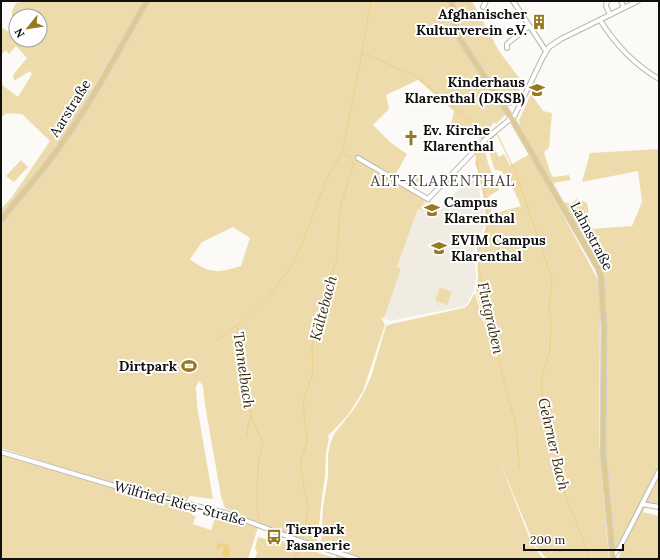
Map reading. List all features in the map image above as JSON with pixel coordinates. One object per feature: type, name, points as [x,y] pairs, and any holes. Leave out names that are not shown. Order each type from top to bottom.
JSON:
[{"type":"main road","name":"Aarstraße","points":[[1,220],[46,166],[63,142],[94,93],[147,1]]},
{"type":"main road","name":"Lahnstraße","points":[[452,1],[453,19],[460,39],[512,119],[598,268],[602,280],[604,327],[603,452],[613,557]]},
{"type":"street","points":[[483,7],[486,1]]},
{"type":"street","points":[[513,1],[546,51]]},
{"type":"street","points":[[607,1],[606,6],[610,15]]},
{"type":"street","points":[[621,1],[624,8]]},
{"type":"street","points":[[358,158],[428,199],[486,139],[512,119],[520,107],[546,51],[555,42],[638,1]]},
{"type":"street","points":[[600,20],[630,58],[642,69],[659,79]]},
{"type":"street","points":[[507,48],[507,44],[529,26]]},
{"type":"street","name":"Wilfried-Ries-Straße","points":[[1,452],[128,490],[226,513],[300,541],[357,559]]},
{"type":"street","points":[[613,557],[659,471]]},
{"type":"street","points":[[642,504],[659,507]]},
{"type":"shaded area","points":[[26,1],[144,1],[69,129],[36,173],[1,215],[1,209],[12,197],[50,141],[22,114],[6,113],[1,118],[1,84],[18,97],[32,74],[30,71],[14,81],[13,75],[27,58],[18,48],[48,48],[48,8],[14,8],[16,3]]},
{"type":"shaded area","points":[[150,1],[450,1],[450,21],[456,37],[506,114],[496,124],[494,122],[489,129],[492,133],[482,140],[477,133],[451,124],[454,111],[418,80],[386,95],[389,109],[373,125],[390,142],[407,154],[394,177],[359,157],[425,199],[422,210],[418,209],[397,267],[401,269],[384,318],[381,317],[385,325],[363,391],[348,415],[327,437],[329,438],[326,453],[325,476],[317,544],[279,531],[225,508],[221,496],[203,386],[199,381],[196,387],[197,406],[213,499],[190,496],[187,502],[141,493],[1,448],[1,224],[48,167],[85,112]],"holes":[[[233,227],[250,238],[241,266],[226,270],[214,271],[209,270],[190,259],[202,242]]]},
{"type":"shaded area","points":[[455,1],[472,1],[499,51],[523,83],[512,106],[508,106],[470,51],[460,31]]},
{"type":"shaded area","points":[[1,27],[8,31],[8,48],[14,48],[9,54],[6,50],[1,55]]},
{"type":"shaded area","points":[[531,94],[543,111],[552,113],[549,148],[544,152],[550,172],[553,177],[569,175],[571,180],[553,184],[520,126],[519,120]]},
{"type":"shaded area","points":[[490,141],[499,157],[504,154],[510,165],[530,154],[597,278],[600,287],[599,443],[609,559],[547,559],[535,546],[499,460],[531,542],[543,559],[364,559],[322,547],[323,507],[328,477],[328,454],[331,441],[335,433],[357,405],[364,392],[371,377],[386,326],[464,308],[468,305],[475,293],[487,336],[476,290],[478,277],[477,248],[485,230],[486,222],[484,203],[489,199],[492,214],[521,206],[512,186],[510,187],[502,171],[495,170],[487,143]]},
{"type":"shaded area","points":[[484,146],[488,163],[499,190],[484,201],[479,174],[475,163],[477,159],[475,154]]},
{"type":"shaded area","points":[[659,149],[659,507],[646,506],[643,512],[659,516],[659,559],[618,559],[622,548],[619,546],[616,549],[614,547],[606,468],[606,340],[604,280],[563,204],[565,202],[570,204],[577,199],[587,203],[591,229],[632,226],[642,202],[638,171],[582,182],[590,153]]},
{"type":"shaded area","points":[[21,160],[28,167],[14,182],[6,176]]},
{"type":"shaded area","name":"EVIM Campus Klarenthal","points":[[476,172],[481,206],[484,211],[484,227],[474,246],[476,277],[474,289],[468,302],[465,306],[390,321],[384,318],[401,269],[397,267],[418,209],[425,199],[429,200],[440,208]]},
{"type":"shaded area","points":[[419,173],[423,177],[413,188],[407,184]]},
{"type":"shaded area","points":[[440,287],[452,292],[447,305],[435,301]]},
{"type":"shaded area","points":[[1,454],[146,497],[188,507],[189,510],[193,511],[192,515],[196,516],[193,524],[211,530],[217,513],[258,527],[248,559],[1,559]]},
{"type":"shaded area","points":[[258,537],[273,541],[276,539],[335,558],[336,555],[350,559],[255,559],[257,552],[255,548]]},
{"type":"shaded area","points":[[217,543],[229,545],[230,557],[223,557],[222,554],[224,548],[221,546],[219,550],[216,549]]},
{"type":"waterway","name":"Kältebach","points":[[343,149],[371,1]]},
{"type":"waterway","name":"Gehrner Bach","points":[[362,52],[419,78],[487,136]]},
{"type":"waterway","name":"Gehrner Bach","points":[[486,143],[497,134],[516,173],[552,279],[549,306],[551,321],[550,350],[542,377],[542,401],[546,422],[561,471],[564,491],[590,559]]},
{"type":"waterway","name":"Flutgraben","points":[[483,146],[476,159],[487,205],[488,226],[479,246],[479,270],[506,390],[516,425],[519,468]]},
{"type":"waterway","name":"Tennelbach","points":[[259,520],[257,508],[258,463],[263,443],[251,417],[241,365],[237,325],[268,297],[295,261],[327,178],[342,154],[349,156],[354,164],[340,207],[337,259],[323,295],[312,346],[313,372],[303,403],[307,441],[300,464],[308,508],[303,539]]},
{"type":"waterway","points":[[217,340],[237,325]]},
{"type":"waterway","points":[[247,435],[251,418]]},
{"type":"waterway","name":"Kältebach","points":[[294,559],[300,546]]},
{"type":"place","name":"Afghanischer Kulturverein e.V.","points":[[539,22]]},
{"type":"place","name":"Kinderhaus Klarenthal (DKSB)","points":[[537,90]]},
{"type":"place","name":"Ev. Kirche Klarenthal","points":[[411,138]]},
{"type":"place","name":"Campus Klarenthal","points":[[432,210]]},
{"type":"place","name":"EVIM Campus Klarenthal","points":[[439,248]]},
{"type":"place","name":"Dirtpark","points":[[189,366]]},
{"type":"place","name":"Tierpark Fasanerie","points":[[274,537]]},
{"type":"district","name":"ALT-KLARENTHAL","points":[[443,180]]}]
